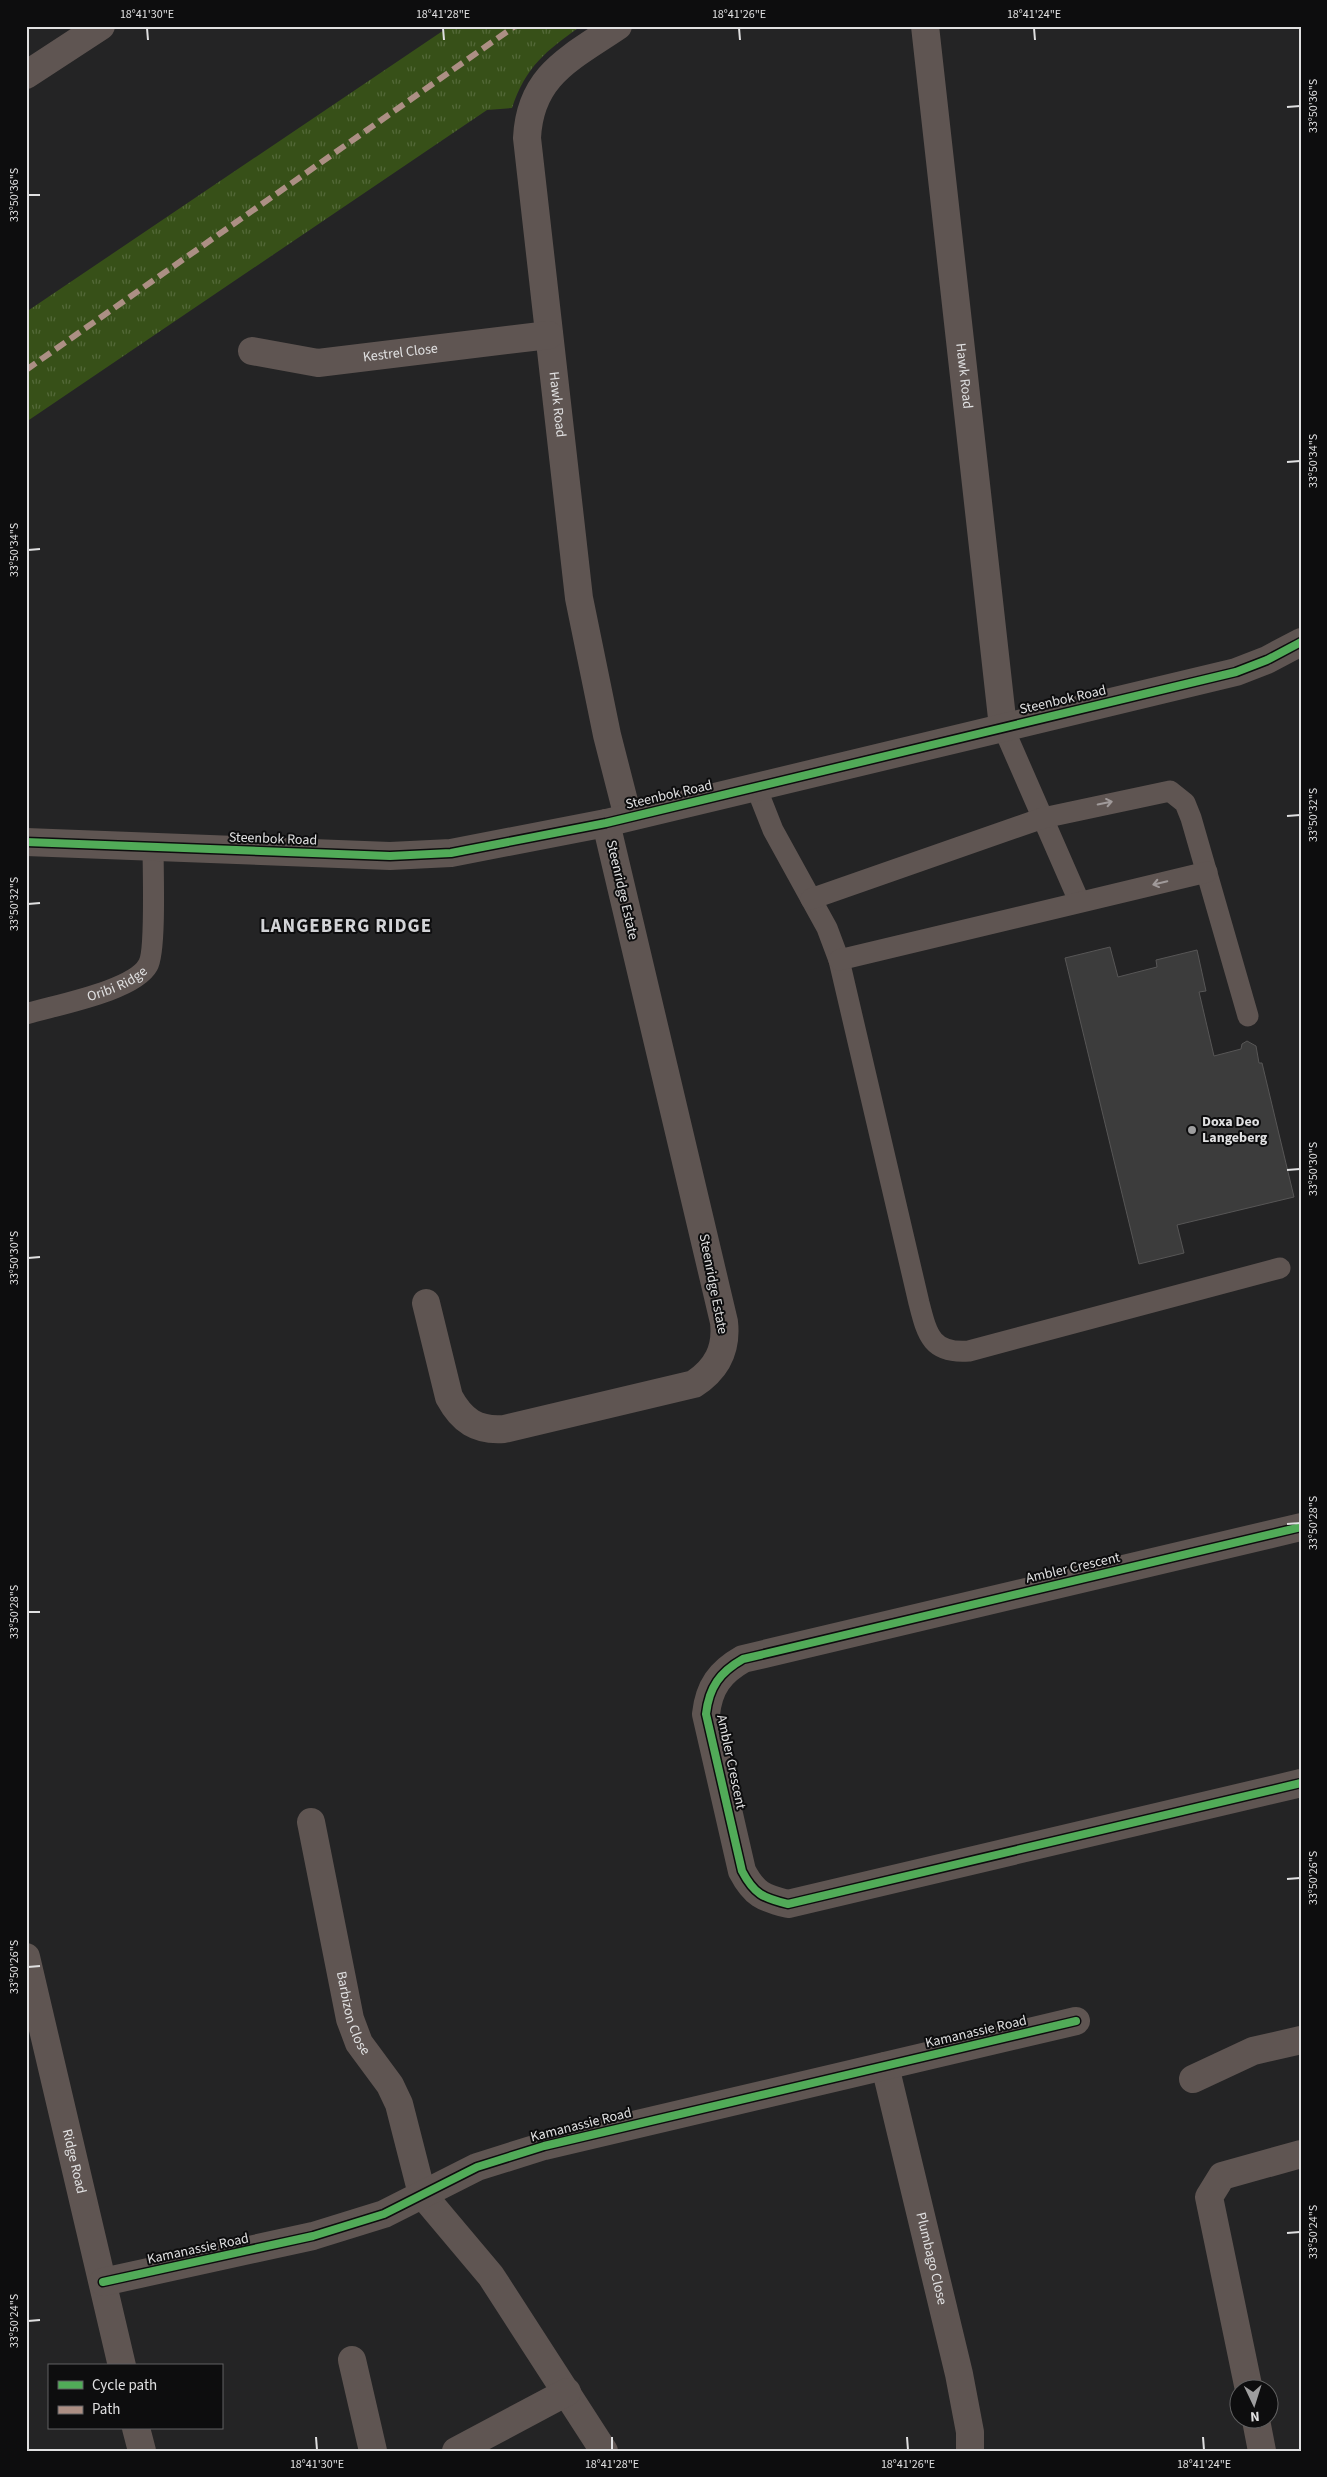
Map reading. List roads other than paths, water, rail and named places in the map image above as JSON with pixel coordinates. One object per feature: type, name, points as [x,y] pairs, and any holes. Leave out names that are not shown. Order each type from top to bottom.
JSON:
[{"type":"street","points":[[26,75],[101,26]]},
{"type":"street","name":"Hawk Road","points":[[617,820],[607,735],[579,598],[527,138],[528,117],[534,100],[545,82],[565,62],[618,26]]},
{"type":"street","name":"Hawk Road","points":[[925,26],[1003,727]]},
{"type":"street","name":"Kestrel Close","points":[[252,351],[318,363],[549,335]]},
{"type":"street","name":"Steenbok Road","points":[[26,842],[411,857],[451,853],[617,820],[1236,672],[1267,660],[1301,642]]},
{"type":"street","name":"Steenridge Estate","points":[[426,1303],[449,1398],[456,1411],[467,1422],[479,1428],[504,1429],[694,1384],[707,1376],[717,1363],[723,1350],[726,1337],[724,1322],[617,820]]},
{"type":"street","name":"Ambler Crescent","points":[[1301,1527],[743,1659],[727,1668],[719,1677],[712,1690],[706,1714],[742,1870],[750,1885],[760,1895],[788,1904],[1301,1783]]},
{"type":"street","name":"Barbizon Close","points":[[311,1822],[350,2019],[359,2043],[390,2084],[399,2104],[422,2194]]},
{"type":"street","name":"Ridge Road","points":[[26,1957],[122,2364]]},
{"type":"street","name":"Kamanassie Road","points":[[103,2282],[313,2236],[384,2214],[477,2167],[544,2146],[1076,2021]]},
{"type":"street","points":[[1193,2079],[1253,2051],[1301,2040]]},
{"type":"street","name":"Plumbago Close","points":[[885,2066],[960,2374],[970,2432],[970,2451]]},
{"type":"street","points":[[1247,2380],[1209,2198],[1222,2176],[1301,2154]]},
{"type":"street","points":[[422,2194],[491,2276],[604,2451]]},
{"type":"street","points":[[352,2360],[373,2451]]},
{"type":"street","points":[[456,2451],[567,2392]]},
{"type":"street","points":[[137,2430],[142,2451]]},
{"type":"street","points":[[1258,2430],[1262,2451]]},
{"type":"lane","points":[[1003,727],[1079,901]]},
{"type":"lane","points":[[756,787],[773,830],[827,928],[839,960],[916,1293],[926,1330],[934,1342],[944,1349],[957,1352],[969,1351],[1280,1268]]},
{"type":"lane","points":[[810,899],[1043,818],[1170,791],[1185,803],[1207,872],[1248,1016]]},
{"type":"lane","name":"Oribi Ridge","points":[[26,1014],[130,982],[149,964],[152,936],[153,847]]},
{"type":"lane","points":[[839,960],[1079,901],[1207,872]]},
{"type":"place","name":"Doxa Deo Langeberg","points":[[1192,1130]]},
{"type":"district","name":"LANGEBERG RIDGE","points":[[346,926]]}]
